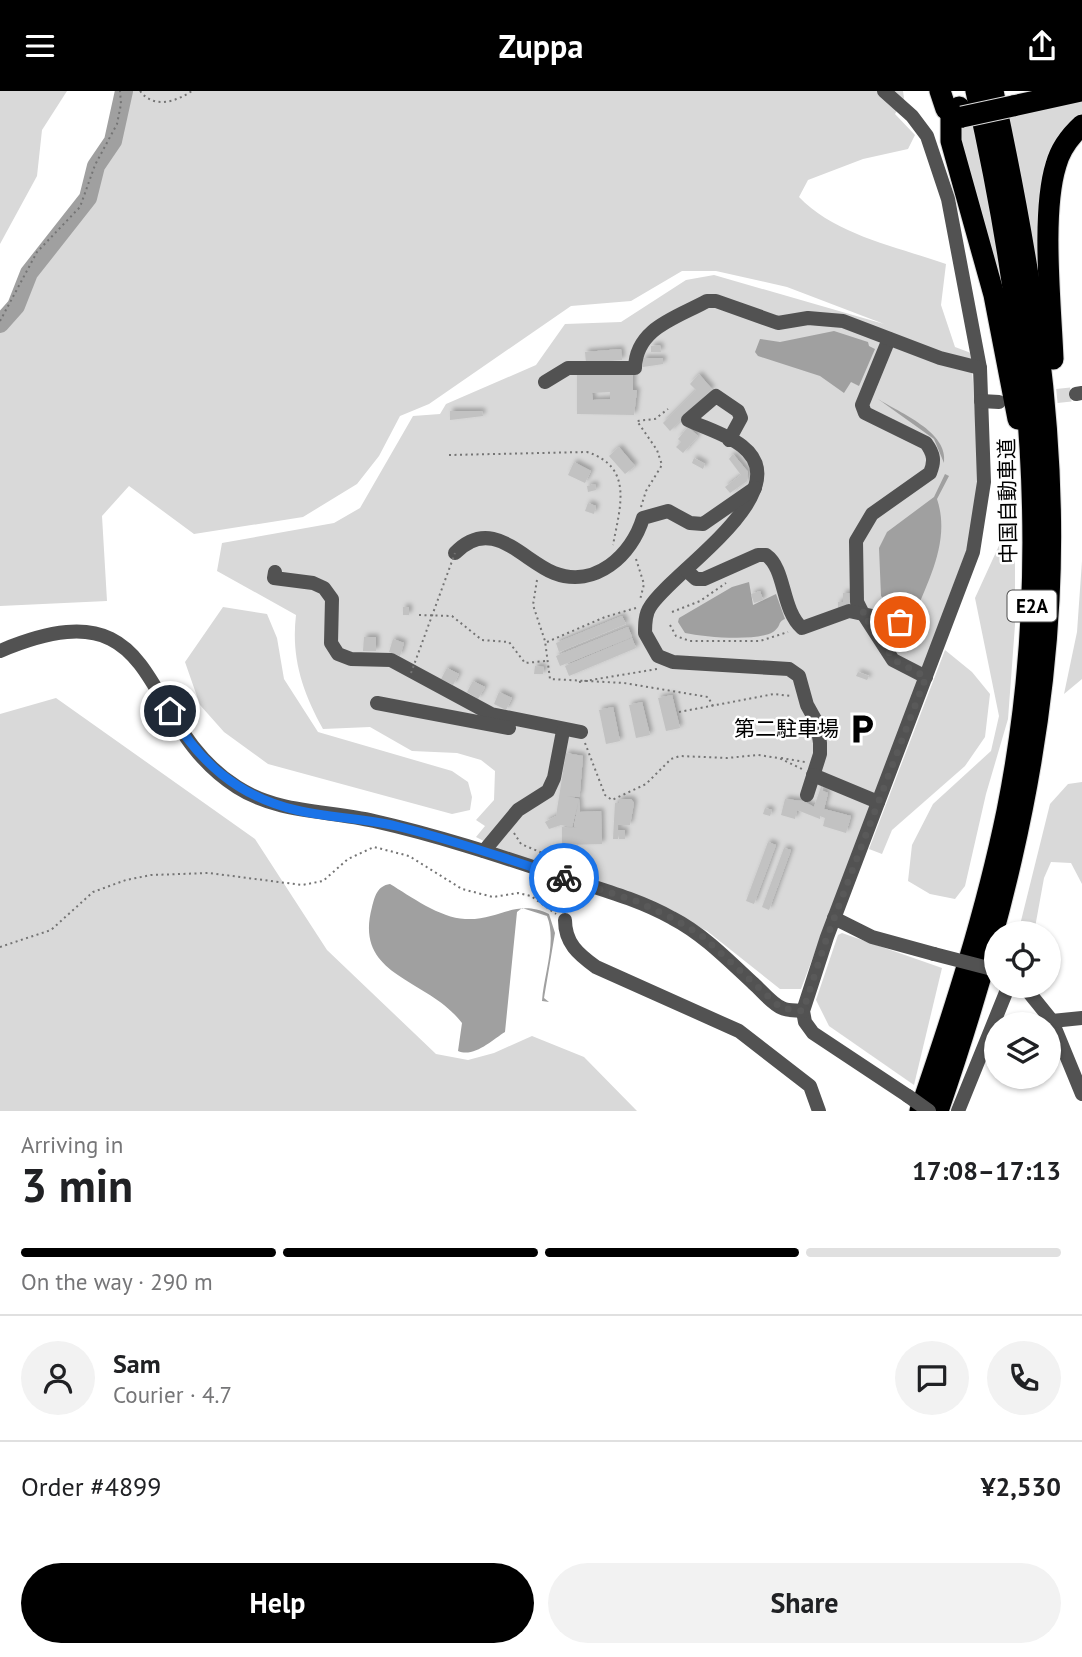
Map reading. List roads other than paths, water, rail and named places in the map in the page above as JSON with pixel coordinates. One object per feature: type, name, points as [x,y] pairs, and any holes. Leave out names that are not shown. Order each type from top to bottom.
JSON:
[{"type":"highway","points":[[940,91],[957,113],[951,141],[994,295],[1014,398],[1033,599]]},
{"type":"highway","name":"中国自動車道","points":[[914,1104],[973,952],[1007,810],[1019,737],[1033,599],[1033,458],[1027,381],[1005,228],[976,91]]},
{"type":"highway","points":[[957,113],[1033,91]]},
{"type":"highway","points":[[1005,98],[1081,91]]},
{"type":"highway","name":"中国自動車道","points":[[938,1111],[988,957],[1023,813],[1034,748],[1049,600],[1047,434],[1033,301],[1005,98]]},
{"type":"highway","points":[[1047,434],[1057,404],[1050,287],[1051,194],[1060,153],[1082,125]]},
{"type":"street","points":[[884,91],[912,116],[927,137],[948,199],[979,369],[984,482],[973,552],[834,918],[803,1011],[805,1022],[813,1033],[914,1104],[929,1111]]},
{"type":"street","points":[[545,382],[568,369],[635,368],[638,347],[648,333],[707,302],[716,301],[778,323],[808,318],[834,319],[979,369]]},
{"type":"street","points":[[889,339],[862,405],[865,413],[926,443],[932,451],[934,463],[930,473],[872,514],[856,541],[858,602],[894,660],[926,677]]},
{"type":"street","points":[[981,401],[999,402]]},
{"type":"street","points":[[729,440],[742,446],[750,456],[757,477],[755,488],[746,510],[649,609],[645,625],[647,641],[658,656],[668,660],[789,669],[799,676],[817,723],[820,754],[807,795]]},
{"type":"street","points":[[455,553],[460,547],[486,538],[514,546],[545,568],[566,577],[586,575],[608,566],[629,550],[643,518],[668,511],[690,523],[703,524],[755,488]]},
{"type":"street","points":[[686,570],[696,579],[704,579],[758,555],[771,559],[792,618],[802,628],[849,611],[900,622]]},
{"type":"street","points":[[275,572],[274,578],[313,583],[324,588],[332,599],[331,643],[338,654],[351,659],[391,660],[491,714],[563,731],[581,732]]},
{"type":"street","points":[[0,651],[53,632],[91,631],[111,639],[129,651],[150,675],[180,729],[201,755],[238,788],[264,800],[297,810],[354,816],[484,851],[636,901],[701,935],[781,1008],[803,1011]]},
{"type":"street","points":[[377,703],[536,734],[537,725]]},
{"type":"street","points":[[484,851],[518,810],[548,791],[554,778],[563,731]]},
{"type":"street","points":[[815,771],[878,802]]},
{"type":"street","points":[[834,918],[872,937],[984,967]]},
{"type":"street","points":[[565,920],[565,936],[579,955],[596,967],[739,1031],[810,1086],[819,1111]]},
{"type":"street","points":[[958,1111],[1004,998]]},
{"type":"street","points":[[1033,998],[1045,1012]]},
{"type":"street","points":[[1061,1020],[1082,1018]]},
{"type":"street","points":[[1061,1043],[1082,1094]]},
{"type":"waterway","points":[[0,324],[16,306],[29,273],[88,198],[96,166],[113,141],[124,91]]},
{"type":"tunnel","points":[[1036,398],[1076,394]]},
{"type":"place","name":"第二駐車場","points":[[862,729]]}]
